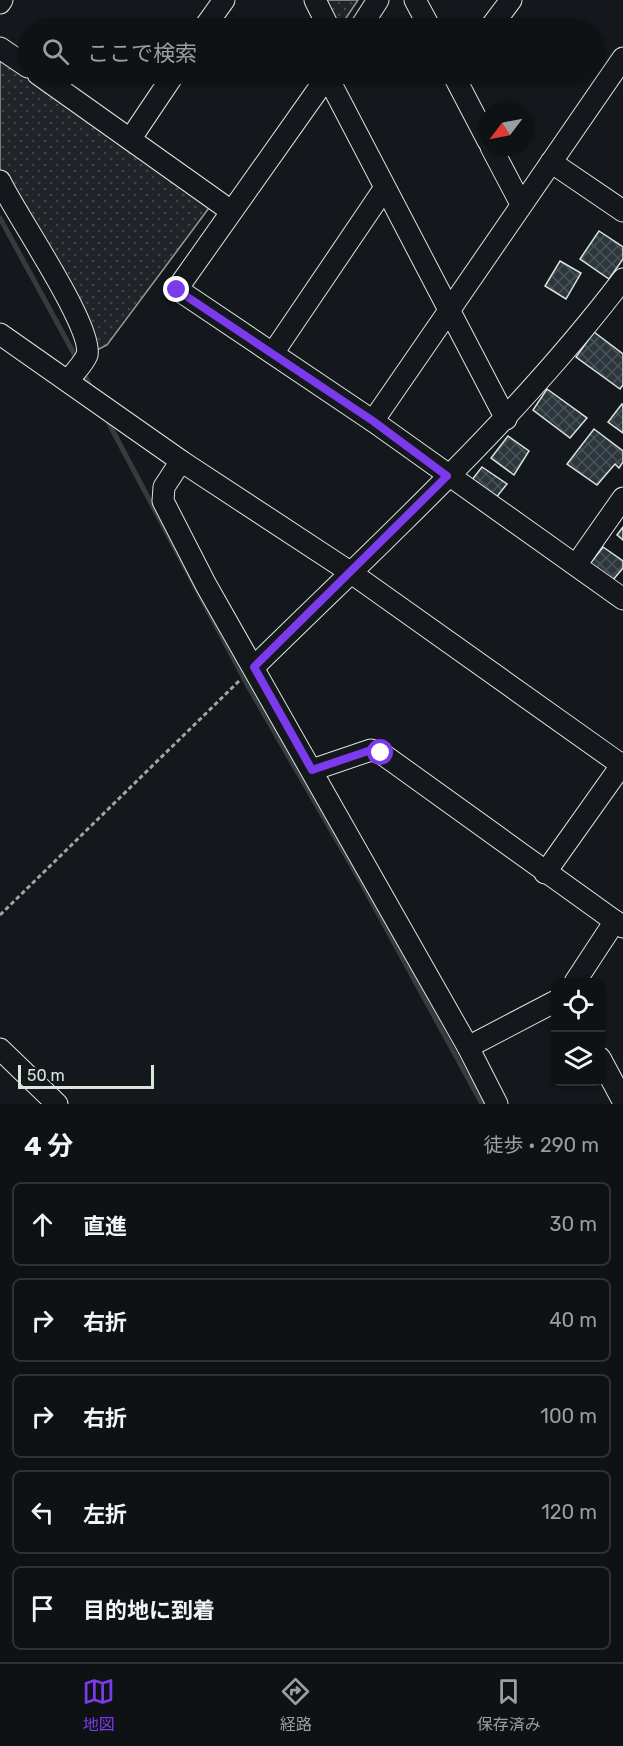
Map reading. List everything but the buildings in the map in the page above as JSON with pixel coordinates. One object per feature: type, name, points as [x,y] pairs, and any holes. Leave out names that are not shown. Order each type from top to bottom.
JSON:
[{"type":"street","points":[[211,18],[224,0]]},
{"type":"street","points":[[315,0],[324,18]]},
{"type":"street","points":[[366,18],[378,0]]},
{"type":"street","points":[[415,0],[424,18]]},
{"type":"street","points":[[498,18],[511,0]]},
{"type":"street","points":[[0,48],[18,60]]},
{"type":"street","points":[[373,421],[623,58]]},
{"type":"street","points":[[53,84],[231,211]]},
{"type":"street","points":[[131,138],[167,84]]},
{"type":"street","points":[[322,84],[177,290],[373,421],[447,476],[623,598]]},
{"type":"street","points":[[332,84],[384,189],[506,419]]},
{"type":"street","points":[[460,84],[479,123]]},
{"type":"street","points":[[496,156],[521,204]]},
{"type":"street","points":[[551,162],[623,211]]},
{"type":"street","points":[[0,181],[43,253],[87,339],[87,355],[70,378]]},
{"type":"street","points":[[273,353],[384,189]]},
{"type":"street","points":[[254,667],[506,419],[590,322],[623,279]]},
{"type":"street","points":[[0,334],[70,378],[181,461],[350,572],[622,764],[545,873]]},
{"type":"street","points":[[181,461],[164,487],[163,501],[206,585],[468,1047],[496,1104]]},
{"type":"street","points":[[576,565],[623,498]]},
{"type":"street","points":[[312,770],[371,750],[381,753],[619,924],[578,978]]},
{"type":"street","points":[[468,1047],[551,1003]]},
{"type":"street","points":[[0,1049],[57,1104]]},
{"type":"street","points":[[605,1067],[623,1101]]},
{"type":"path","points":[[0,915],[254,667]]},
{"type":"shaded area","points":[[318,0],[358,0],[346,18],[328,18]]},
{"type":"shaded area","points":[[0,57],[18,70],[18,84],[37,84],[209,208],[107,345],[97,350],[0,169]]},
{"type":"waterway","points":[[0,218],[78,361]]},
{"type":"waterway","points":[[82,370],[91,388]]},
{"type":"waterway","points":[[106,418],[248,686],[361,882],[482,1104]]},
{"type":"route","points":[[177,290],[373,421],[447,476],[254,667],[312,770],[371,750],[381,753]]}]
